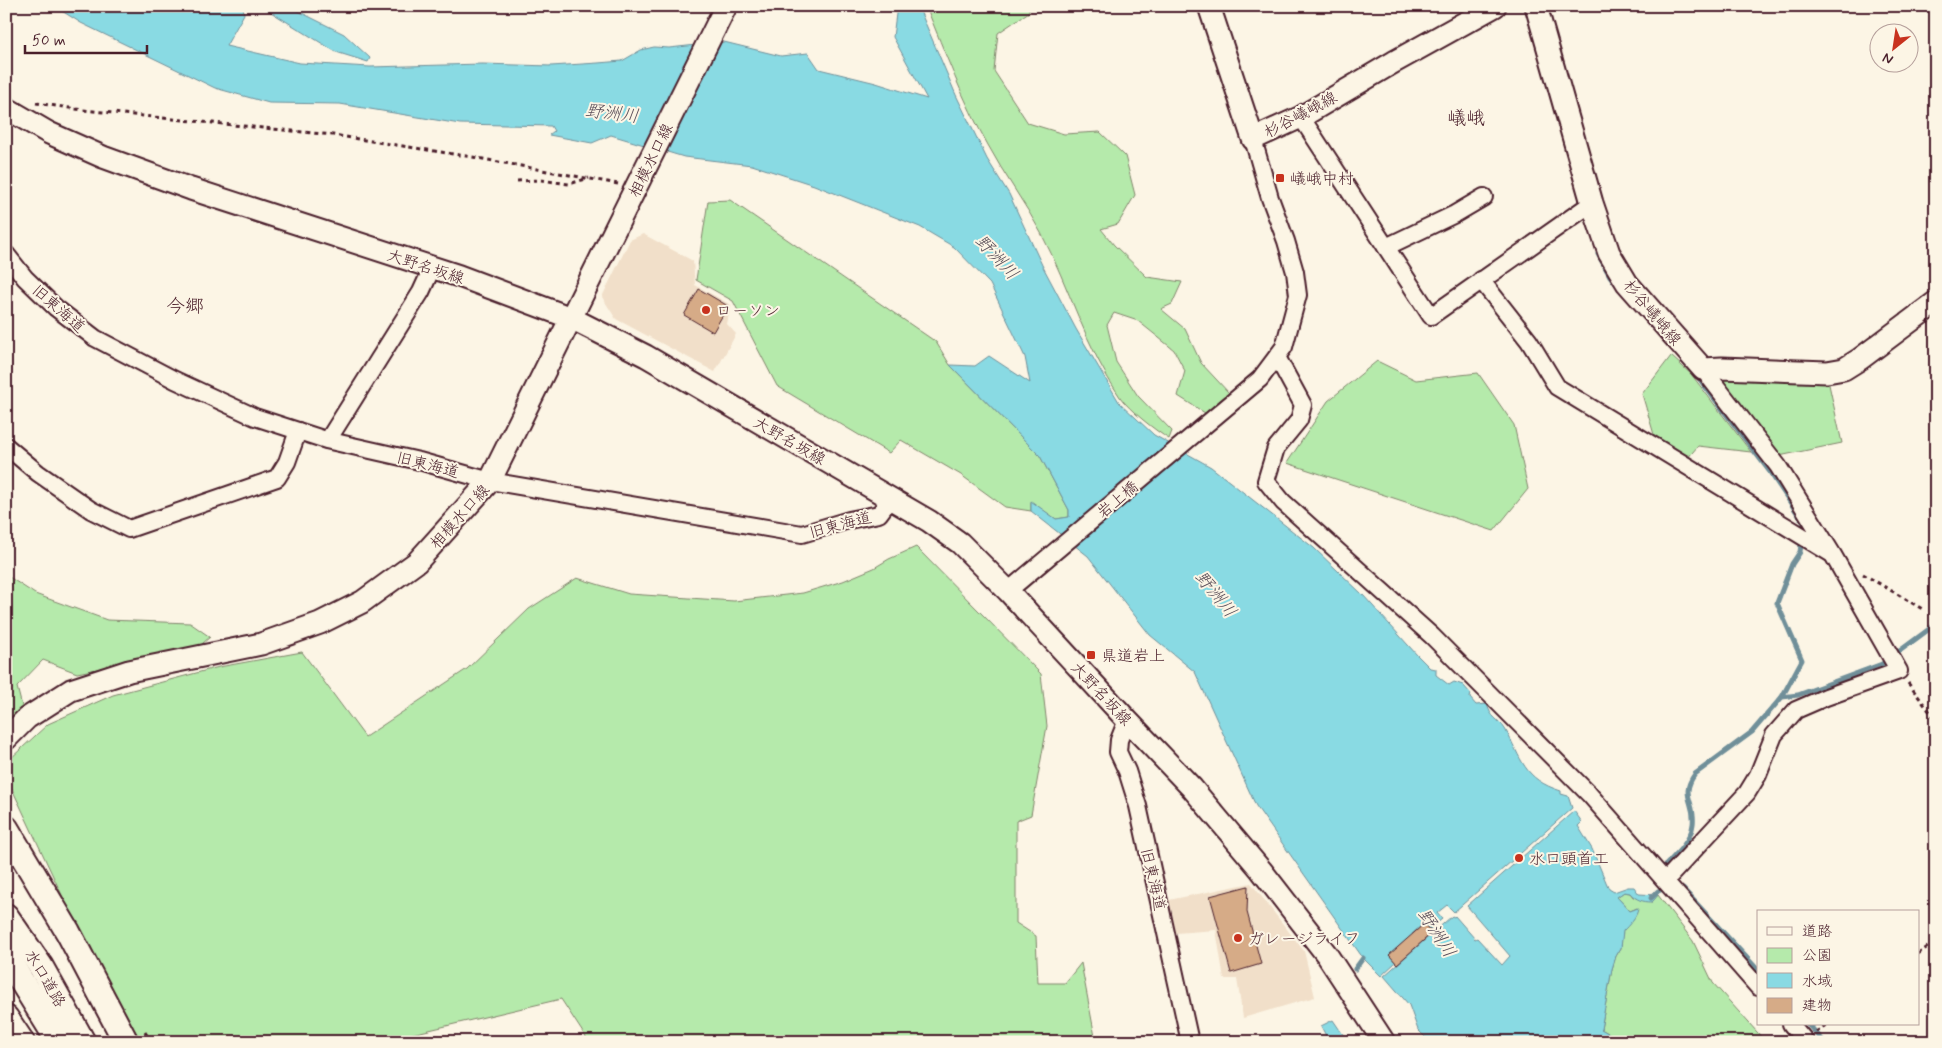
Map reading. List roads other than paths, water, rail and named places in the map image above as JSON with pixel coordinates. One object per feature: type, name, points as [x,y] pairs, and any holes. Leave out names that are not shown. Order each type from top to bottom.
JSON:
[{"type":"highway","points":[[6,828],[68,932],[126,1042]]},
{"type":"highway","name":"水口道路","points":[[6,916],[41,967],[84,1042]]},
{"type":"highway","name":"水口道路","points":[[6,956],[59,1042]]},
{"type":"highway","points":[[6,1018],[22,1042]]},
{"type":"main road","name":"相模水口線","points":[[6,739],[27,718],[70,690],[129,671],[261,644],[320,622],[362,602],[417,562],[490,480],[726,6]]},
{"type":"main road","name":"杉谷嶬峨線","points":[[1209,6],[1253,139],[1301,117],[1394,62],[1495,6]]},
{"type":"main road","name":"杉谷嶬峨線","points":[[1536,6],[1592,203],[1609,253],[1627,283],[1703,369]]},
{"type":"main road","name":"大野名坂線","points":[[9,110],[49,133],[112,160],[200,192],[432,268],[570,318],[646,356],[929,521],[960,543],[1008,591],[1192,788],[1261,870],[1326,955],[1384,1042]]},
{"type":"main road","points":[[1703,369],[1827,372],[1844,369],[1936,302]]},
{"type":"street","points":[[1301,117],[1431,316],[1592,203]]},
{"type":"street","name":"岩上橋","points":[[1008,591],[1260,379],[1284,347],[1298,295],[1295,272],[1270,198],[1253,139]]},
{"type":"street","points":[[1386,247],[1455,214],[1484,197]]},
{"type":"street","name":"旧東海道","points":[[6,254],[25,278],[56,308],[94,338],[175,380],[255,417],[328,440],[420,461],[490,480],[802,534],[849,520],[879,514],[891,498]]},
{"type":"street","points":[[328,440],[421,292],[432,268]]},
{"type":"street","points":[[1481,280],[1529,341],[1557,387],[1833,555]]},
{"type":"street","points":[[1277,357],[1303,405],[1299,420],[1276,448],[1266,481],[1283,502],[1432,636],[1589,794],[1757,986]]},
{"type":"street","points":[[1666,880],[1748,793],[1758,775],[1774,735],[1796,710],[1826,697],[1899,672],[1833,555],[1778,466],[1703,369]]},
{"type":"street","points":[[6,446],[38,473],[91,510],[129,528],[278,478],[287,462],[298,430]]},
{"type":"street","name":"旧東海道","points":[[1127,720],[1119,740],[1118,752],[1128,770],[1138,806],[1190,1042]]},
{"type":"street","points":[[1793,1026],[1806,1042]]},
{"type":"water","name":"野洲川","points":[[54,6],[243,6],[244,14],[226,46],[300,63],[370,67],[482,64],[551,66],[598,63],[622,61],[641,50],[654,47],[669,48],[724,42],[781,56],[808,53],[819,69],[876,83],[927,99],[893,37],[897,6],[918,6],[956,95],[987,159],[1009,194],[1042,265],[1076,329],[1119,402],[1154,435],[1211,467],[1314,548],[1363,595],[1430,668],[1436,669],[1436,675],[1449,685],[1454,682],[1463,685],[1471,694],[1470,698],[1476,705],[1487,704],[1493,716],[1505,729],[1525,767],[1539,780],[1561,791],[1561,794],[1568,796],[1572,808],[1454,912],[1447,905],[1437,913],[1442,919],[1429,930],[1423,924],[1412,934],[1417,940],[1389,955],[1396,962],[1381,976],[1363,958],[1256,806],[1195,672],[1150,635],[1088,556],[1031,511],[1031,501],[1056,519],[1069,517],[1069,510],[1040,456],[950,365],[975,366],[989,356],[1030,383],[1025,357],[990,284],[954,247],[920,227],[814,185],[752,165],[684,157],[611,135],[592,143],[549,135],[554,131],[551,126],[460,124],[340,104],[269,103],[215,88],[81,23]]},
{"type":"water","points":[[261,6],[288,6],[344,34],[370,58],[368,62],[336,52]]},
{"type":"water","name":"野洲川","points":[[1574,811],[1582,822],[1578,826],[1592,849],[1609,889],[1614,892],[1634,887],[1639,894],[1658,895],[1652,902],[1640,900],[1630,893],[1624,892],[1617,897],[1630,911],[1638,908],[1638,911],[1623,931],[1621,948],[1612,969],[1601,1029],[1613,1036],[1614,1042],[1430,1042],[1418,1030],[1409,1005],[1384,976],[1452,916],[1455,916],[1502,965],[1510,956],[1467,906]]},
{"type":"water","points":[[1333,1020],[1348,1042],[1329,1042],[1321,1026]]},
{"type":"waterway","points":[[1598,254],[1617,285]]},
{"type":"waterway","points":[[1695,373],[1770,472],[1804,523],[1800,552],[1792,564],[1777,603],[1802,660],[1782,697]]},
{"type":"waterway","points":[[1659,872],[1689,838],[1693,816],[1688,788],[1695,774],[1752,732],[1782,697],[1798,695],[1882,664],[1936,624]]},
{"type":"waterway","points":[[1651,898],[1658,891],[1666,888],[1666,886]]},
{"type":"waterway","points":[[1677,889],[1683,889],[1757,969]]},
{"type":"waterway","points":[[1355,969],[1363,958]]},
{"type":"waterway","points":[[1810,1026],[1824,1042]]},
{"type":"place","name":"嶬峨中村","points":[[1280,178]]},
{"type":"place","name":"ローソン","points":[[706,310]]},
{"type":"place","name":"県道岩上","points":[[1091,655]]},
{"type":"place","name":"水口頭首工","points":[[1519,858]]},
{"type":"place","name":"ガレージライフ","points":[[1238,938]]},
{"type":"district","name":"嶬峨","points":[[1466,117]]},
{"type":"district","name":"今郷","points":[[185,305]]}]
